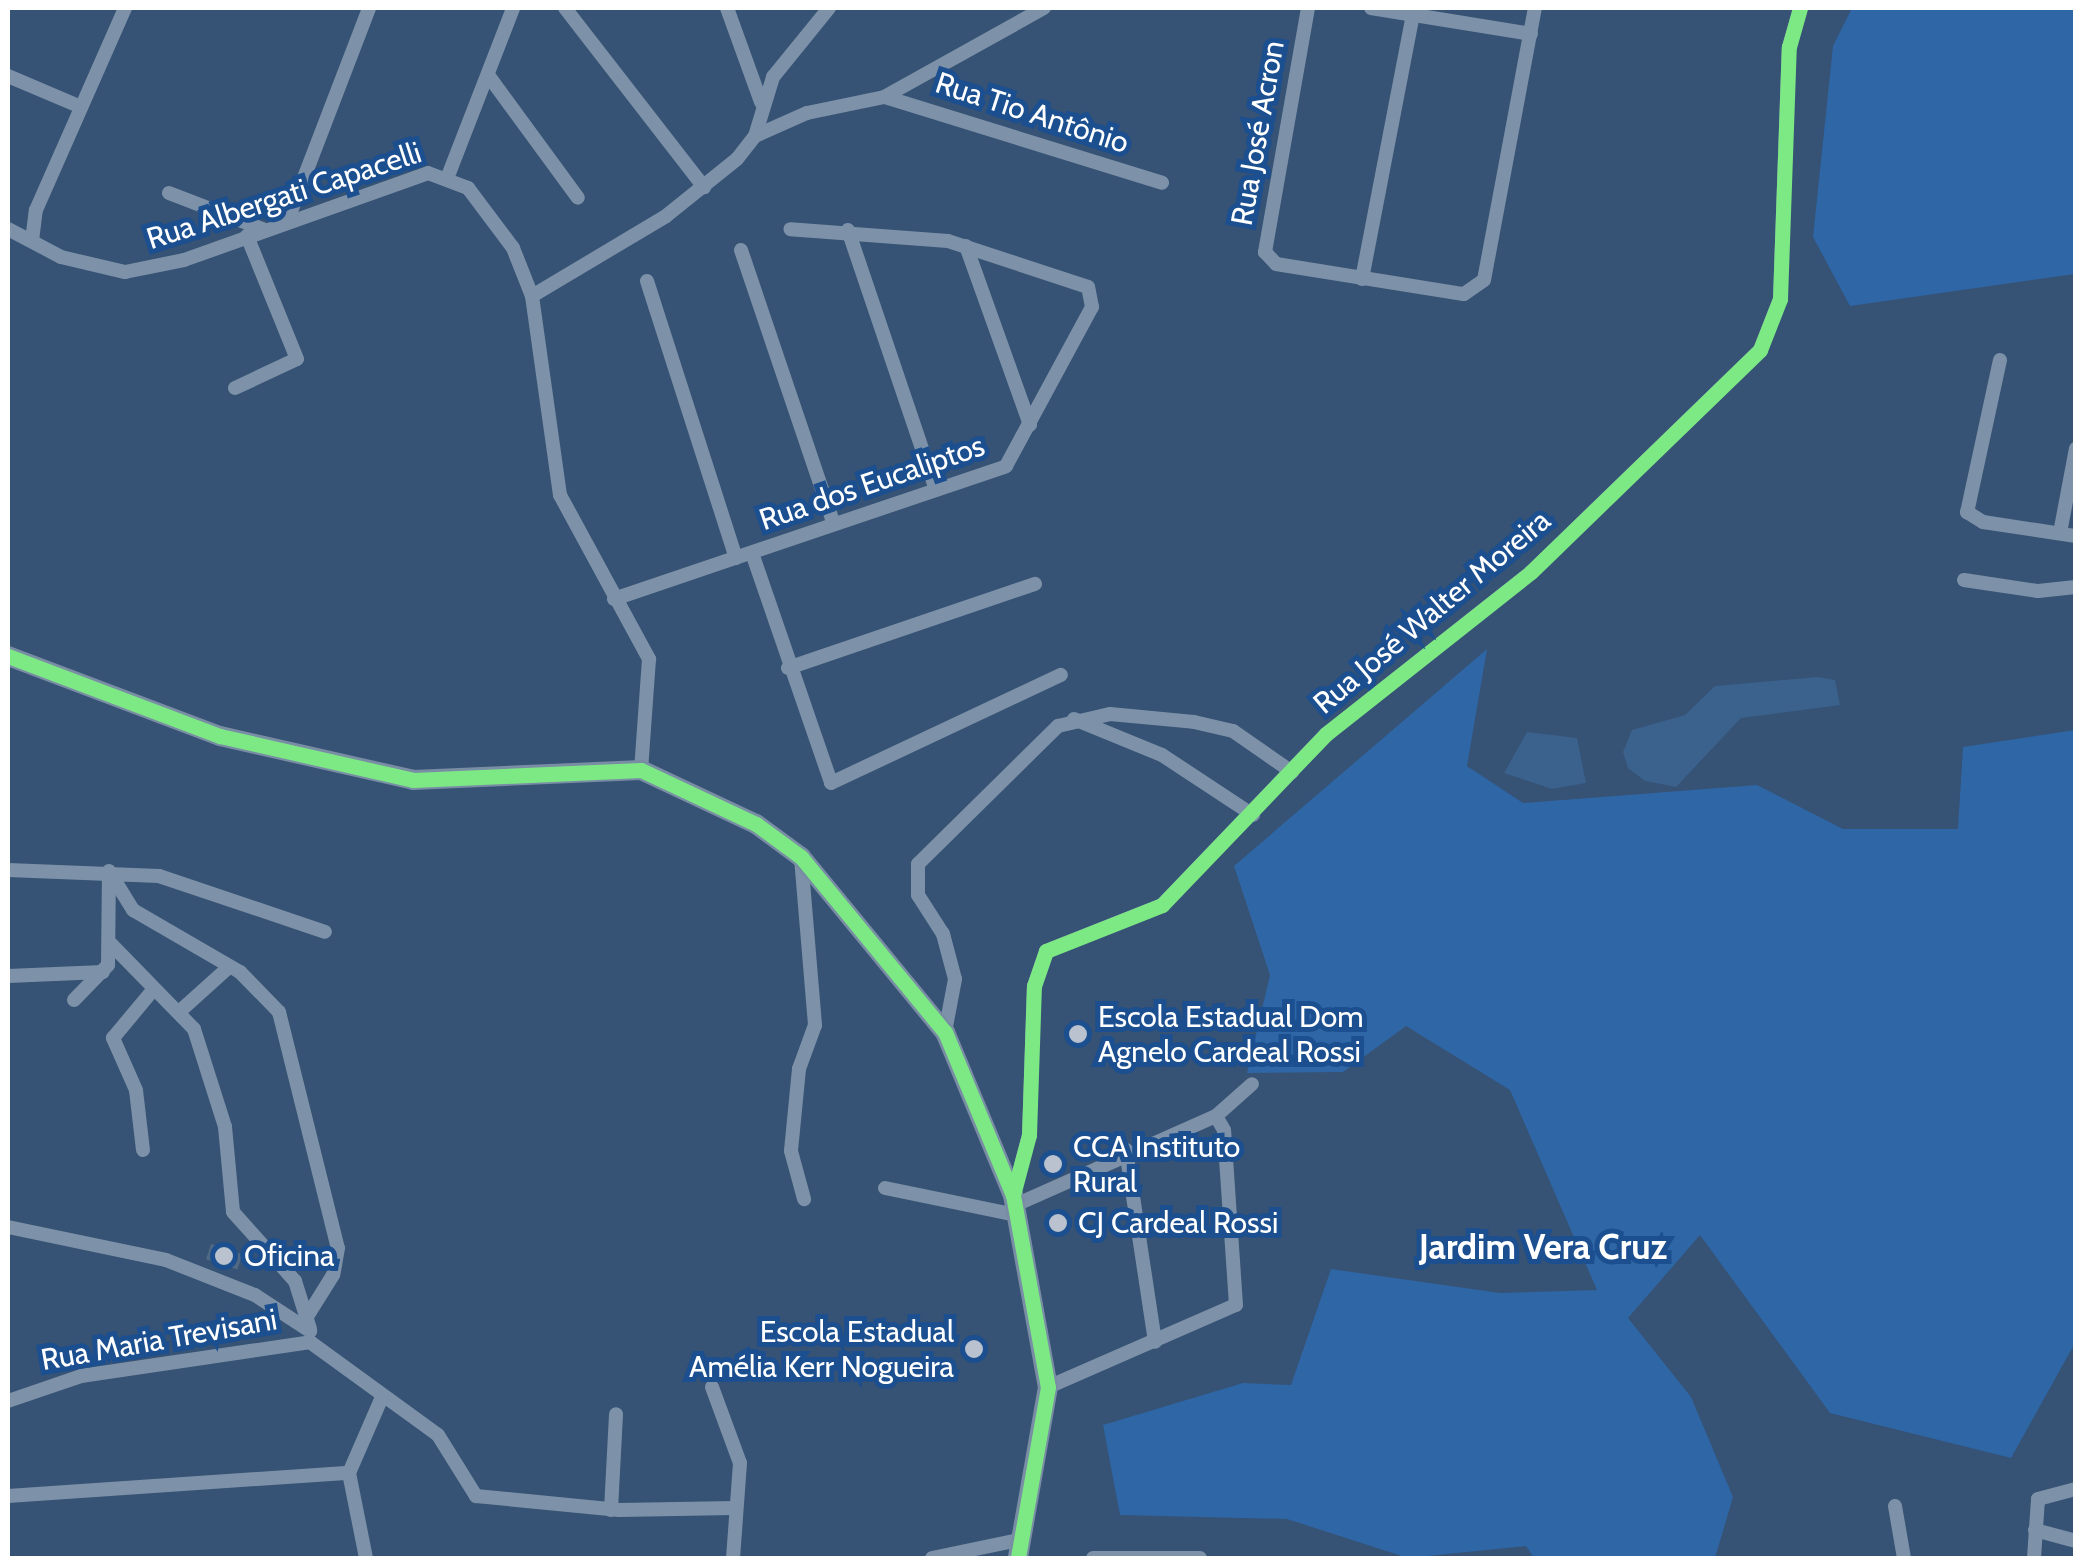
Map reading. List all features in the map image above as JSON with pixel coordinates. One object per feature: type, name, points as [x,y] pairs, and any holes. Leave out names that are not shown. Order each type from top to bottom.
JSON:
[{"type":"street","points":[[32,241],[36,210],[126,8]]},
{"type":"street","points":[[287,222],[369,8]]},
{"type":"street","points":[[448,176],[514,8]]},
{"type":"street","points":[[565,8],[704,187]]},
{"type":"street","points":[[726,8],[762,102]]},
{"type":"street","points":[[755,136],[762,102],[829,8]]},
{"type":"street","points":[[532,296],[704,187],[755,136],[807,114],[884,97],[1044,8]]},
{"type":"street","name":"Rua José Acron","points":[[1308,8],[1265,244],[1276,264],[1362,280]]},
{"type":"street","points":[[1371,8],[1531,34]]},
{"type":"street","points":[[1414,12],[1362,280],[1464,294],[1484,280],[1535,8]]},
{"type":"street","name":"Rua José Walter Moreira","points":[[1015,1205],[1029,1135],[1034,986],[1046,951],[1162,905],[1253,815],[1326,734],[1531,572],[1760,350],[1780,299],[1789,47],[1800,8]]},
{"type":"street","points":[[8,76],[81,107]]},
{"type":"street","points":[[488,76],[578,198]]},
{"type":"street","name":"Rua Tio Antônio","points":[[884,97],[1162,182]]},
{"type":"street","name":"Rua Albergati Capacelli","points":[[8,229],[84,265],[124,272],[247,236],[414,178],[448,176],[482,203],[532,296],[560,495],[649,659],[641,770]]},
{"type":"street","points":[[169,193],[265,230]]},
{"type":"street","name":"Rua dos Eucaliptos","points":[[614,599],[1006,466],[1030,425],[1092,294],[966,246],[848,230],[790,228]]},
{"type":"street","points":[[848,230],[936,490]]},
{"type":"street","points":[[235,388],[297,359],[247,236]]},
{"type":"street","points":[[966,246],[1030,425]]},
{"type":"street","points":[[741,250],[834,524]]},
{"type":"street","points":[[646,282],[736,558]]},
{"type":"street","points":[[2000,360],[1967,512],[1983,522],[2068,535],[2076,448]]},
{"type":"street","points":[[752,553],[825,779],[839,784],[1060,675]]},
{"type":"street","points":[[1964,580],[2038,591],[2076,586]]},
{"type":"street","points":[[788,668],[1035,584]]},
{"type":"street","points":[[8,656],[220,736],[413,780],[641,770],[756,824],[800,857],[945,1032],[1015,1205],[1048,1387],[1022,1549],[932,1558]]},
{"type":"street","points":[[945,1032],[955,979],[943,934],[918,895],[918,864],[1073,718],[1138,714],[1233,731],[1292,772]]},
{"type":"street","points":[[1073,718],[1162,755],[1253,815]]},
{"type":"street","points":[[800,857],[815,1025],[792,1113],[791,1151],[804,1199]]},
{"type":"street","points":[[8,859],[15,870],[159,876],[325,932]]},
{"type":"street","points":[[74,1000],[102,972],[111,944],[109,871]]},
{"type":"street","points":[[109,871],[133,910],[229,968],[279,1012],[334,1213],[332,1275],[309,1328]]},
{"type":"street","points":[[111,944],[178,1012],[208,1061],[225,1128],[233,1212],[295,1281],[309,1328]]},
{"type":"street","points":[[178,1012],[229,968]]},
{"type":"street","points":[[8,976],[102,972]]},
{"type":"street","points":[[143,1150],[136,1090],[113,1038],[153,990]]},
{"type":"street","points":[[886,1188],[1015,1205],[1126,1150],[1216,1116],[1252,1084]]},
{"type":"street","points":[[1048,1387],[1236,1305],[1224,1130],[1216,1116]]},
{"type":"street","points":[[1126,1150],[1155,1342]]},
{"type":"street","points":[[8,1227],[166,1260],[255,1295],[309,1328]]},
{"type":"street","name":"Rua Maria Trevisani","points":[[8,1401],[81,1376],[309,1328],[382,1397],[438,1435],[476,1496],[611,1510],[734,1508]]},
{"type":"street","points":[[712,1386],[736,1438],[733,1558]]},
{"type":"street","points":[[366,1558],[349,1473],[382,1397]]},
{"type":"street","points":[[611,1510],[616,1414]]},
{"type":"street","points":[[8,1496],[349,1473]]},
{"type":"street","points":[[2034,1558],[2042,1494],[2076,1489]]},
{"type":"street","points":[[1894,1506],[1904,1558]]},
{"type":"street","points":[[2035,1530],[2076,1541]]},
{"type":"street","points":[[1093,1558],[1200,1558]]},
{"type":"shaded area","points":[[1852,8],[2075,8],[2075,274],[1850,306],[1813,237],[1833,46]]},
{"type":"shaded area","points":[[1487,649],[1467,766],[1523,803],[1757,785],[1843,829],[1958,829],[1963,747],[2075,730],[2075,1343],[2011,1458],[1830,1413],[1700,1235],[1628,1318],[1691,1397],[1733,1497],[1715,1558],[1534,1558],[1526,1546],[1408,1558],[1287,1519],[1120,1515],[1103,1425],[1243,1383],[1291,1385],[1331,1269],[1500,1293],[1597,1290],[1510,1090],[1406,1026],[1343,1072],[1247,1073],[1270,975],[1234,866]]},
{"type":"shaded area","points":[[1818,677],[1835,680],[1840,705],[1741,718],[1676,787],[1645,781],[1628,768],[1623,752],[1632,730],[1685,715],[1715,686]]},
{"type":"shaded area","points":[[1527,732],[1577,738],[1586,783],[1552,789],[1504,773]]},
{"type":"building","name":"Oficina","points":[[211,1244],[242,1254],[237,1269],[206,1259]]},
{"type":"cycle path","points":[[1013,1195],[1029,1135],[1034,986],[1046,951],[1162,905],[1326,734],[1531,572],[1760,350],[1780,299],[1789,47],[1800,8]]},
{"type":"cycle path","points":[[8,656],[220,736],[413,780],[641,770],[756,824],[801,857],[945,1032],[1013,1195],[1048,1387],[1018,1558]]},
{"type":"place","name":"Escola Estadual Dom Agnelo Cardeal Rossi","points":[[1078,1034]]},
{"type":"place","name":"CCA Instituto Rural","points":[[1053,1164]]},
{"type":"place","name":"CJ Cardeal Rossi","points":[[1058,1223]]},
{"type":"place","name":"Oficina","points":[[224,1256]]},
{"type":"place","name":"Escola Estadual Amélia Kerr Nogueira","points":[[974,1349]]},
{"type":"district","name":"Jardim Vera Cruz","points":[[1543,1247]]}]
